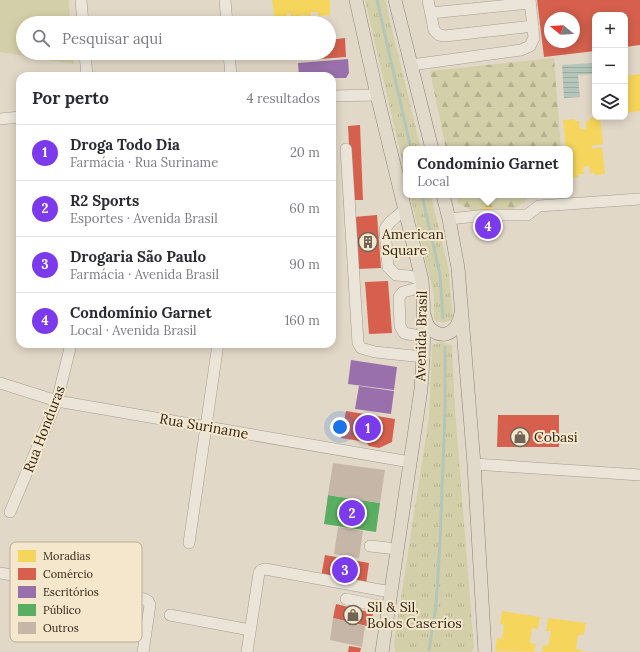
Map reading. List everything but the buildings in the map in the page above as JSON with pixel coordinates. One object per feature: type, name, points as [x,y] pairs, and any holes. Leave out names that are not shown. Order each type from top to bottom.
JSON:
[{"type":"main road","name":"Avenida Brasil","points":[[356,0],[422,284],[424,311],[424,357],[421,389],[382,652]]},
{"type":"main road","points":[[394,0],[431,146]]},
{"type":"main road","points":[[444,198],[458,268],[462,311],[474,464],[485,651]]},
{"type":"main road","points":[[424,311],[427,326],[435,333],[447,334],[456,327],[462,311]]},
{"type":"street","points":[[81,0],[82,16]]},
{"type":"street","points":[[225,0],[226,16]]},
{"type":"street","points":[[428,0],[434,30],[439,35],[446,36],[532,26]]},
{"type":"street","points":[[411,65],[521,50],[530,46],[534,38],[530,2],[431,13]]},
{"type":"street","points":[[86,60],[87,72]]},
{"type":"street","points":[[230,60],[231,72]]},
{"type":"street","points":[[336,96],[377,95]]},
{"type":"street","points":[[0,119],[16,117]]},
{"type":"street","points":[[346,149],[358,342],[361,348],[375,352],[424,357]]},
{"type":"street","points":[[449,219],[487,215],[527,215],[539,206],[639,199]]},
{"type":"street","points":[[405,209],[385,228],[388,267],[396,275],[409,276],[422,284]]},
{"type":"street","points":[[422,284],[403,292],[399,297],[400,326],[404,333],[424,337]]},
{"type":"street","name":"Rua Honduras","points":[[10,512],[57,401],[70,348]]},
{"type":"street","points":[[189,543],[217,348]]},
{"type":"street","name":"Rua Suriname","points":[[0,383],[57,401],[410,462]]},
{"type":"street","points":[[474,464],[640,475]]},
{"type":"street","points":[[370,546],[397,549]]},
{"type":"street","points":[[247,652],[259,573],[261,570],[265,569],[391,592]]},
{"type":"street","points":[[0,573],[10,575]]},
{"type":"street","points":[[142,598],[148,601],[150,605],[143,652]]},
{"type":"street","points":[[346,599],[388,608]]},
{"type":"street","points":[[170,615],[250,630]]},
{"type":"green space","points":[[0,0],[69,0],[70,16],[16,16],[16,55],[0,52]]},
{"type":"green space","points":[[365,0],[385,0],[420,146],[403,146],[403,164]]},
{"type":"green space","points":[[554,58],[561,146],[445,146],[430,71]]},
{"type":"green space","points":[[49,60],[74,60],[74,64]]},
{"type":"green space","points":[[411,198],[432,198],[448,267],[453,317],[451,320],[444,323],[436,321],[434,318],[434,295]]},
{"type":"green space","points":[[457,198],[528,198],[523,203],[509,211],[470,210],[458,203]]},
{"type":"green space","points":[[442,342],[452,345],[455,409],[474,648],[472,652],[395,652],[394,643],[429,417],[432,345]]},
{"type":"shaded area","points":[[592,63],[592,74],[578,75],[580,97],[564,98],[562,65]]},
{"type":"waterway","points":[[377,0],[410,146]]},
{"type":"waterway","points":[[423,198],[440,275],[443,318]]},
{"type":"waterway","points":[[429,650],[436,606],[440,542],[445,413],[445,347]]},
{"type":"place","name":"Condomínio Garnet","points":[[488,226]]},
{"type":"place","name":"American Square","points":[[368,242]]},
{"type":"place","name":"Droga Todo Dia","points":[[368,428]]},
{"type":"place","name":"Cobasi","points":[[520,437]]},
{"type":"place","name":"R2 Sports","points":[[352,513]]},
{"type":"place","name":"Drogaria São Paulo","points":[[345,570]]},
{"type":"place","name":"Sil & Sil, Bolos Caseríos","points":[[353,615]]}]
